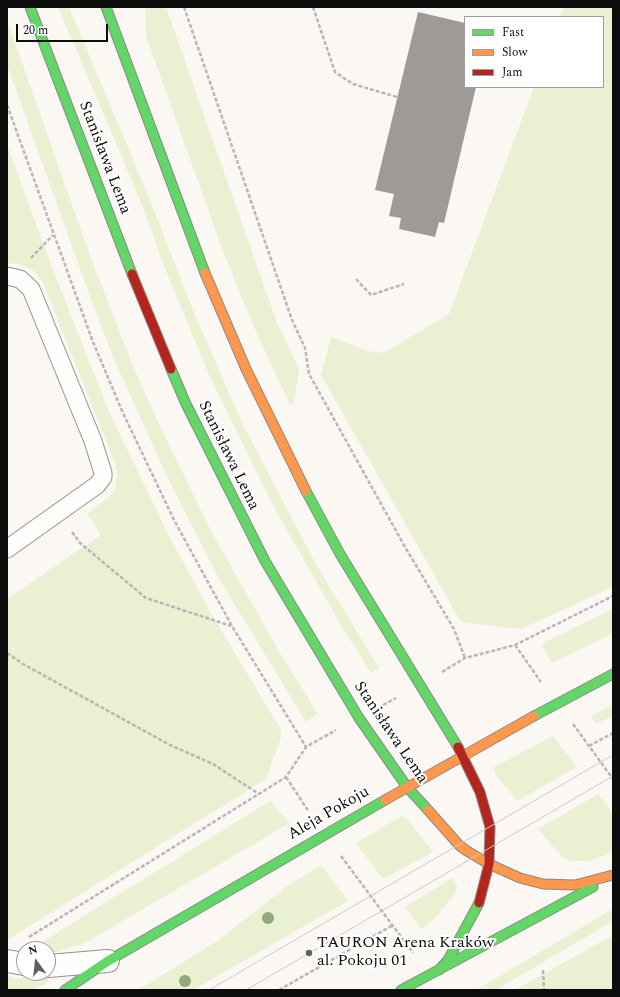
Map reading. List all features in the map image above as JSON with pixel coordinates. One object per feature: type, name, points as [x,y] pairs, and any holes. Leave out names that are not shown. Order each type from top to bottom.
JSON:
[{"type":"main road","name":"Stanisława Lema","points":[[30,7],[157,338],[207,447],[247,527],[284,595],[358,718],[407,788],[459,845],[489,864],[520,878],[558,885],[575,885],[613,875]]},
{"type":"main road","points":[[106,7],[158,150],[209,283],[246,369],[314,506],[340,554],[463,756],[480,792],[486,809],[490,827],[489,864],[476,910],[448,960],[439,970]]},
{"type":"main road","name":"Aleja Pokoju","points":[[66,990],[108,961],[407,788],[613,674]]},
{"type":"main road","points":[[401,990],[613,875]]},
{"type":"main road","points":[[92,984],[108,961]]},
{"type":"street","points":[[56,965],[108,961]]},
{"type":"lane","points":[[7,549],[97,485],[103,477],[102,468],[93,441],[31,289],[20,279],[10,276]]},
{"type":"path","points":[[184,7],[292,320],[305,348],[308,374],[405,547],[454,629],[465,658]]},
{"type":"path","points":[[313,7],[335,72],[354,84],[397,97]]},
{"type":"path","points":[[7,105],[93,342],[123,413],[174,520],[232,626],[306,748]]},
{"type":"path","points":[[10,276],[53,235]]},
{"type":"path","points":[[356,279],[371,295],[404,284]]},
{"type":"path","points":[[58,512],[80,543],[146,598],[232,626]]},
{"type":"path","points":[[441,672],[465,658],[515,645],[613,596]]},
{"type":"path","points":[[515,645],[534,672]]},
{"type":"path","points":[[7,652],[23,664],[170,745],[213,764],[259,794]]},
{"type":"path","points":[[388,701],[399,696]]},
{"type":"path","points":[[574,726],[613,779]]},
{"type":"path","points":[[589,746],[613,733]]},
{"type":"path","points":[[24,941],[286,777],[306,748],[329,734]]},
{"type":"path","points":[[286,777],[308,810]]},
{"type":"path","points":[[339,853],[402,938]]},
{"type":"path","points":[[279,990],[393,925]]},
{"type":"path","points":[[543,970],[544,990]]},
{"type":"green space","points":[[58,7],[69,7],[150,200],[192,308],[243,425],[317,566],[379,668],[371,673],[342,627],[276,511],[210,377],[166,271],[140,200]]},
{"type":"green space","points":[[145,7],[166,7],[277,323],[299,369],[294,403],[290,405],[253,325],[223,251],[146,36]]},
{"type":"green space","points":[[564,7],[613,7],[613,587],[521,629],[461,622],[321,375],[331,337],[368,351],[384,353],[449,314],[534,88],[604,88],[604,16],[560,16]]},
{"type":"green space","points":[[7,20],[89,253],[131,361],[156,418],[211,531],[281,655],[318,714],[306,722],[218,577],[165,472],[113,357],[7,65]]},
{"type":"green space","points":[[7,145],[53,270],[110,414],[169,536],[212,615],[281,730],[281,737],[266,779],[7,940],[7,599],[101,535],[87,514],[111,495],[115,489],[117,477],[116,465],[43,283],[34,271],[19,264],[7,263]]},
{"type":"green space","points":[[613,609],[613,633],[552,663],[542,647],[545,642]]},
{"type":"green space","points":[[613,705],[613,716],[596,724],[591,716]]},
{"type":"green space","points":[[553,736],[577,767],[517,801],[495,774],[494,767]]},
{"type":"green space","points":[[598,794],[613,813],[613,852],[590,861],[572,861],[563,858],[538,829]]},
{"type":"green space","points":[[270,801],[290,823],[85,943],[56,952],[56,941],[43,941]]},
{"type":"green space","points":[[402,816],[406,817],[433,852],[383,879],[356,843]]},
{"type":"green space","points":[[321,865],[348,901],[193,990],[138,990],[216,942],[290,884]]},
{"type":"green space","points":[[452,878],[457,886],[455,894],[435,918],[421,929],[405,907]]},
{"type":"green space","points":[[613,909],[613,921],[496,990],[476,990]]},
{"type":"green space","points":[[613,935],[613,990],[515,990]]},
{"type":"green space","points":[[7,975],[16,978],[16,981],[49,981],[34,990],[7,990]]},
{"type":"building","points":[[418,12],[464,23],[464,88],[476,88],[444,223],[439,222],[435,237],[399,229],[401,218],[389,216],[394,194],[375,190]]},
{"type":"tram line","points":[[209,990],[613,755]]},
{"type":"tram line","points":[[246,990],[613,776]]},
{"type":"traffic: fast","points":[[30,7],[132,274]]},
{"type":"traffic: fast","points":[[106,7],[205,273]]},
{"type":"traffic: fast","points":[[171,369],[186,404],[265,561],[359,718],[407,787],[428,810]]},
{"type":"traffic: fast","points":[[306,491],[340,554],[458,747]]},
{"type":"traffic: fast","points":[[534,716],[613,674]]},
{"type":"traffic: fast","points":[[65,990],[108,961],[385,800]]},
{"type":"traffic: fast","points":[[401,990],[593,887]]},
{"type":"traffic: fast","points":[[439,970],[448,960],[479,903]]},
{"type":"traffic: slow","points":[[205,273],[246,369],[306,491]]},
{"type":"traffic: slow","points":[[385,800],[534,716]]},
{"type":"traffic: slow","points":[[428,810],[459,845],[467,851],[489,864],[520,878],[543,884],[575,885],[613,875]]},
{"type":"traffic: jam","points":[[132,274],[171,369]]},
{"type":"traffic: jam","points":[[458,747],[480,792],[490,827],[489,864],[479,903]]},
{"type":"place","name":"TAURON Arena Kraków al. Pokoju 01","points":[[309,953]]}]
